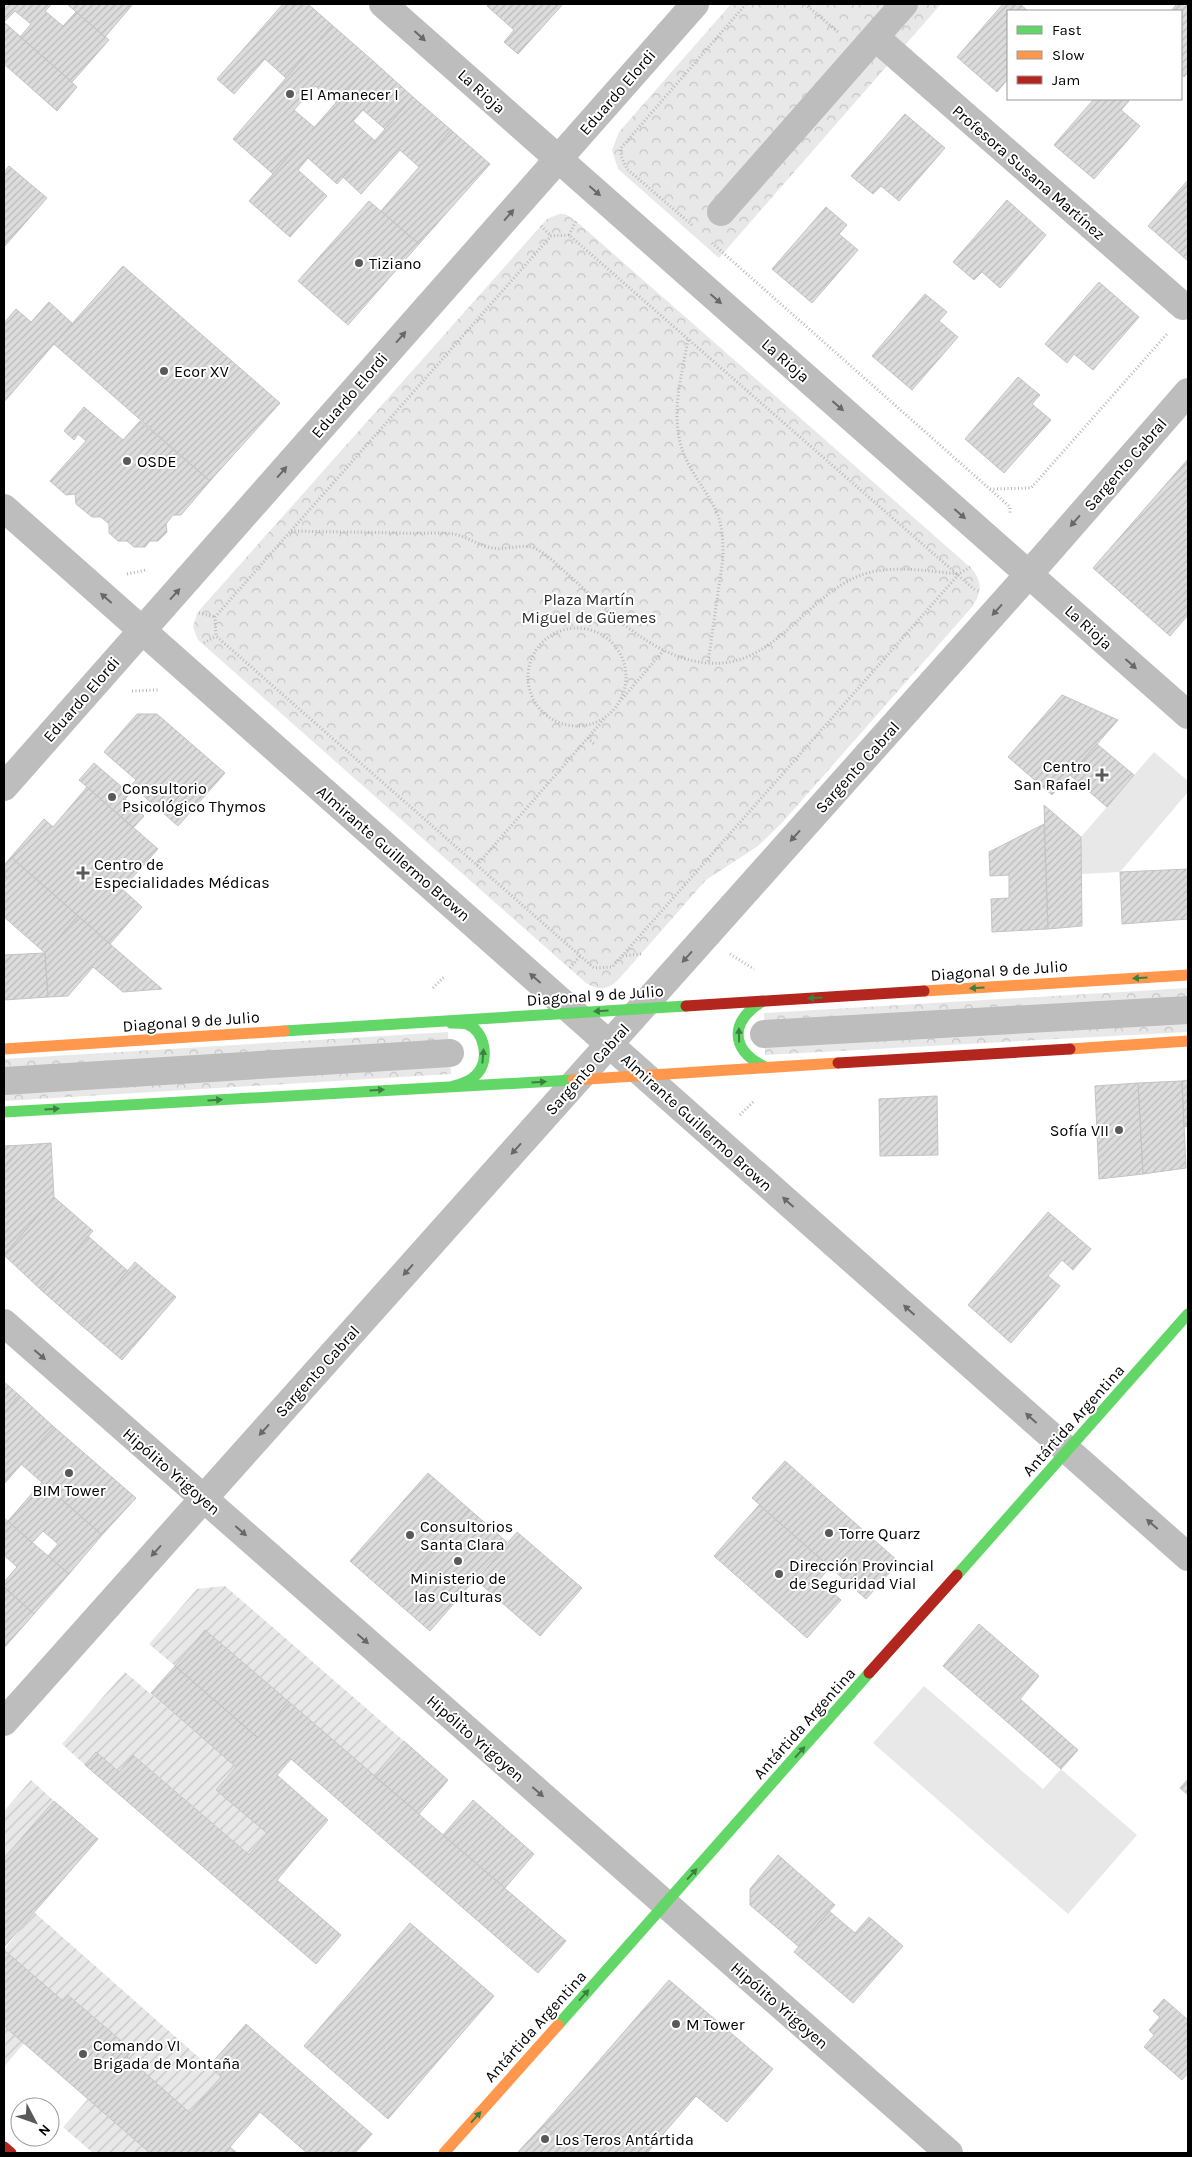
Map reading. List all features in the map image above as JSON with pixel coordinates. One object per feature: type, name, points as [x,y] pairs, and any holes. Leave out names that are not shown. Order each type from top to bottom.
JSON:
[{"type":"main road","name":"Diagonal 9 de Julio","points":[[4,1049],[1188,975]]},
{"type":"main road","points":[[763,1001],[745,1014],[741,1020],[738,1039],[746,1056],[766,1066]]},
{"type":"main road","points":[[443,1022],[466,1024],[475,1030],[484,1045],[484,1062],[479,1072],[466,1082],[451,1086]]},
{"type":"main road","points":[[4,1112],[577,1080],[766,1066],[1188,1041]]},
{"type":"main road","name":"Antártida Argentina","points":[[444,2153],[1188,1314]]},
{"type":"main road","points":[[4,2147],[11,2153]]},
{"type":"street","name":"La Rioja","points":[[383,4],[1188,715]]},
{"type":"street","name":"Eduardo Elordi","points":[[4,787],[695,4]]},
{"type":"street","points":[[721,212],[904,4]]},
{"type":"street","name":"Profesora Susana Martínez","points":[[875,37],[1183,306]]},
{"type":"street","name":"Sargento Cabral","points":[[4,1722],[1029,574],[1188,392]]},
{"type":"street","name":"Almirante Guillermo Brown","points":[[4,508],[1188,1556]]},
{"type":"street","points":[[764,1034],[1188,1010]]},
{"type":"street","points":[[4,1081],[450,1053]]},
{"type":"street","name":"Hipólito Yrigoyen","points":[[4,1323],[949,2153]]},
{"type":"path","points":[[618,169],[622,162],[621,148],[626,141],[746,4]]},
{"type":"path","points":[[805,4],[841,34]]},
{"type":"path","points":[[622,162],[695,228]]},
{"type":"path","points":[[569,235],[576,221]]},
{"type":"path","points":[[541,226],[551,236]]},
{"type":"path","points":[[970,567],[959,574],[612,967],[594,968],[216,636],[215,617],[551,236],[569,235],[959,574],[980,594]]},
{"type":"path","points":[[709,240],[1010,507],[1010,523]]},
{"type":"path","points":[[990,489],[1031,488],[1169,331]]},
{"type":"path","points":[[688,339],[677,398],[676,420],[680,442],[696,480],[716,512],[723,543],[723,558],[708,663]]},
{"type":"path","points":[[291,531],[454,534],[493,548],[533,547],[549,558],[624,624],[664,650],[686,659],[708,663],[732,662],[752,655],[773,643],[827,594],[848,581],[866,574],[907,570],[959,574]]},
{"type":"path","points":[[124,575],[146,570]]},
{"type":"path","points":[[197,613],[215,617]]},
{"type":"path","points":[[582,628],[607,638],[616,648],[623,661],[626,674],[624,688],[619,701],[610,712],[595,722],[576,726],[558,722],[543,712],[532,697],[528,679],[531,660],[545,640],[560,631],[582,628]]},
{"type":"path","points":[[202,644],[216,636]]},
{"type":"path","points":[[477,865],[664,650]]},
{"type":"path","points":[[128,692],[159,690]]},
{"type":"path","points":[[588,738],[594,744]]},
{"type":"path","points":[[622,956],[641,954]]},
{"type":"path","points":[[730,954],[761,974]]},
{"type":"path","points":[[570,968],[580,956]]},
{"type":"path","points":[[433,988],[444,977]]},
{"type":"green space","points":[[731,4],[941,4],[719,258],[618,169],[612,150],[619,132]]},
{"type":"green space","name":"Plaza Martín Miguel de Güemes","points":[[559,214],[565,214],[576,221],[970,567],[977,577],[980,587],[978,597],[972,607],[781,824],[758,846],[706,880],[618,980],[610,986],[603,988],[586,983],[198,640],[193,627],[197,613],[547,219]]},
{"type":"green space","points":[[1154,752],[1188,781],[1188,792],[1120,872],[1081,874],[1081,837]]},
{"type":"green space","points":[[1188,988],[1188,1032],[765,1055],[764,1013]]},
{"type":"green space","points":[[448,1032],[451,1074],[4,1101],[4,1059]]},
{"type":"green space","points":[[225,1586],[404,1741],[374,1776],[205,1630],[175,1666],[149,1644],[197,1589]]},
{"type":"green space","points":[[125,1672],[236,1767],[216,1790],[267,1833],[249,1855],[134,1755],[119,1772],[96,1752],[85,1765],[62,1744]]},
{"type":"green space","points":[[924,1686],[1043,1789],[1061,1769],[1137,1835],[1068,1914],[873,1743]]},
{"type":"green space","points":[[31,1780],[54,1801],[4,1858],[4,1811]]},
{"type":"green space","points":[[34,1912],[221,2077],[190,2113],[127,2057],[132,2050],[69,1995],[63,2001],[4,1950]]},
{"type":"green space","points":[[4,2026],[24,2043],[4,2067]]},
{"type":"green space","points":[[88,2099],[150,2153],[93,2153],[63,2127]]},
{"type":"building","points":[[4,4],[52,4],[45,11],[63,26],[76,12],[109,40],[72,82],[20,37],[31,24],[15,11],[4,22]]},
{"type":"building","points":[[67,4],[133,4],[105,37]]},
{"type":"building","points":[[283,4],[308,4],[332,25],[286,78],[265,59],[234,94],[217,79]]},
{"type":"building","points":[[489,4],[563,4],[518,54],[504,42],[514,30],[487,6]]},
{"type":"building","points":[[1003,4],[1020,4],[1027,10],[1007,10],[1007,80],[997,92],[957,57]]},
{"type":"building","points":[[1177,4],[1188,4],[1188,72],[1184,77],[1182,75],[1182,10],[1172,10]]},
{"type":"building","points":[[4,22],[77,87],[57,111],[4,64]]},
{"type":"building","name":"El Amanecer I","points":[[332,25],[373,61],[336,103],[315,86],[294,110],[314,127],[273,174],[233,139]]},
{"type":"building","points":[[373,61],[413,97],[385,129],[363,110],[353,121],[375,141],[337,184],[308,158],[298,170],[327,196],[290,237],[249,201]]},
{"type":"building","points":[[413,97],[451,130],[419,167],[400,150],[361,194],[343,177]]},
{"type":"building","points":[[1093,100],[1128,100],[1129,101],[1121,110],[1140,126],[1094,179],[1054,145]]},
{"type":"building","points":[[905,114],[945,148],[899,201],[881,186],[873,194],[851,176]]},
{"type":"building","points":[[451,130],[490,164],[419,244],[381,211]]},
{"type":"building","points":[[9,166],[47,198],[4,247],[4,172]]},
{"type":"building","points":[[1188,180],[1188,261],[1148,226]]},
{"type":"building","points":[[1007,200],[1046,235],[1000,288],[982,272],[974,280],[953,262]]},
{"type":"building","name":"Tiziano","points":[[369,201],[419,244],[348,325],[298,281]]},
{"type":"building","points":[[826,207],[847,225],[839,234],[858,250],[812,303],[772,269]]},
{"type":"building","name":"Ecor XV","points":[[123,266],[280,403],[210,481],[54,344]]},
{"type":"building","points":[[1099,282],[1139,317],[1093,370],[1074,354],[1067,363],[1045,344]]},
{"type":"building","points":[[925,294],[947,312],[939,321],[958,337],[912,390],[872,356]]},
{"type":"building","points":[[49,302],[72,323],[4,402],[4,323],[16,309],[31,322]]},
{"type":"building","points":[[1018,377],[1040,395],[1032,404],[1051,420],[1004,473],[965,439]]},
{"type":"building","name":"OSDE","points":[[84,407],[123,440],[140,421],[210,481],[181,515],[173,515],[166,524],[167,532],[158,541],[150,541],[145,547],[134,547],[127,541],[118,541],[109,533],[109,524],[101,517],[92,517],[76,504],[75,494],[66,495],[50,481],[86,441],[78,434],[74,440],[64,431]]},
{"type":"building","points":[[1188,459],[1188,615],[1170,636],[1093,568]]},
{"type":"building","points":[[1062,695],[1118,720],[1052,795],[1008,757]]},
{"type":"building","points":[[137,714],[157,714],[225,773],[178,826],[131,785],[136,780],[104,752]]},
{"type":"building","name":"Centro San Rafael","points":[[1097,744],[1134,775],[1107,807],[1070,775]]},
{"type":"building","name":"Consultorio Psicológico Thymos","points":[[94,763],[130,794],[125,799],[144,816],[133,828],[79,780]]},
{"type":"building","name":"Centro de Especialidades Médicas","points":[[87,787],[158,849],[122,889],[142,907],[110,944],[11,857],[44,819],[53,827]]},
{"type":"building","points":[[1044,805],[1081,837],[1082,926],[1048,929]]},
{"type":"building","points":[[1044,824],[1048,929],[992,932],[991,899],[1009,898],[1009,875],[990,876],[989,852]]},
{"type":"building","points":[[11,857],[78,916],[45,953],[4,917],[4,882],[6,880],[4,865]]},
{"type":"building","points":[[1188,869],[1188,919],[1122,924],[1120,872]]},
{"type":"building","points":[[78,916],[162,989],[123,992],[93,967],[68,996],[48,997],[45,953]]},
{"type":"building","points":[[45,953],[48,997],[4,1000],[4,955]]},
{"type":"building","points":[[1188,1080],[1188,1126],[1184,1127],[1182,1081]]},
{"type":"building","points":[[1182,1081],[1186,1168],[1143,1174],[1138,1083]]},
{"type":"building","name":"Sofía VII","points":[[1138,1083],[1143,1174],[1099,1179],[1095,1086]]},
{"type":"building","points":[[937,1096],[938,1155],[880,1156],[879,1099]]},
{"type":"building","points":[[51,1143],[54,1197],[4,1255],[4,1168],[24,1145]]},
{"type":"building","points":[[24,1145],[15,1156],[4,1168],[4,1146]]},
{"type":"building","points":[[54,1197],[93,1231],[41,1290],[4,1255]]},
{"type":"building","points":[[1048,1212],[1091,1249],[1073,1270],[1062,1260],[1048,1276],[1060,1286],[1011,1343],[968,1305]]},
{"type":"building","points":[[88,1236],[128,1271],[81,1325],[41,1290]]},
{"type":"building","points":[[135,1262],[176,1297],[122,1360],[81,1325]]},
{"type":"building","points":[[4,1382],[19,1395],[4,1413]]},
{"type":"building","points":[[19,1395],[54,1427],[4,1484],[4,1413]]},
{"type":"building","name":"BIM Tower","points":[[54,1427],[136,1498],[102,1535],[21,1464]]},
{"type":"building","name":"Torre Quarz","points":[[785,1461],[899,1562],[866,1599],[752,1498]]},
{"type":"building","name":"Consultorios Santa Clara","points":[[428,1473],[469,1509],[392,1598],[350,1561]]},
{"type":"building","points":[[42,1482],[102,1535],[69,1574],[48,1556],[58,1544],[43,1531],[32,1543],[8,1521]]},
{"type":"building","name":"Dirección Provincial de Seguridad Vial","points":[[759,1505],[830,1567],[819,1580],[841,1600],[807,1638],[714,1556]]},
{"type":"building","name":"Ministerio de las Culturas","points":[[469,1509],[507,1542],[430,1631],[392,1598]]},
{"type":"building","points":[[4,1518],[69,1574],[34,1614],[4,1587],[4,1582],[17,1567],[4,1555]]},
{"type":"building","points":[[517,1532],[582,1588],[540,1636],[476,1580]]},
{"type":"building","points":[[4,1587],[34,1614],[4,1648]]},
{"type":"building","points":[[979,1624],[1039,1676],[1020,1699],[1078,1750],[1061,1769],[943,1666]]},
{"type":"building","points":[[205,1630],[289,1702],[258,1738],[175,1666]]},
{"type":"building","points":[[175,1666],[258,1738],[289,1702],[566,1941],[538,1973],[291,1759],[277,1775],[328,1820],[277,1880],[341,1935],[316,1964],[85,1765],[96,1752],[119,1772],[133,1755],[249,1855],[267,1833],[216,1790],[236,1767],[151,1693]]},
{"type":"building","points":[[404,1741],[448,1780],[419,1814],[374,1776]]},
{"type":"building","points":[[1188,1779],[1188,1795],[1180,1788]]},
{"type":"building","points":[[473,1800],[534,1854],[505,1888],[443,1835]]},
{"type":"building","points":[[54,1801],[98,1839],[4,1947],[4,1858]]},
{"type":"building","points":[[778,1855],[835,1905],[798,1946],[750,1905],[750,1889]]},
{"type":"building","points":[[829,1911],[855,1933],[869,1917],[903,1946],[853,2003],[794,1952]]},
{"type":"building","points":[[410,1923],[494,1996],[388,2119],[304,2046]]},
{"type":"building","name":"Comando VI Brigada de Montaña","points":[[4,1950],[63,2001],[68,1995],[132,2050],[127,2057],[190,2113],[221,2077],[209,2066],[246,2024],[372,2134],[355,2153],[307,2153],[260,2112],[230,2147],[237,2153],[150,2153],[4,2026]]},
{"type":"building","name":"M Tower","points":[[669,1980],[773,2069],[727,2122],[696,2096],[647,2153],[576,2153],[543,2125]]},
{"type":"building","points":[[1164,1999],[1188,2020],[1188,2073],[1182,2080],[1144,2047],[1154,2035],[1149,2030],[1160,2017],[1153,2011]]},
{"type":"building","name":"Los Teros Antártida","points":[[543,2125],[576,2153],[517,2153]]},
{"type":"traffic: fast","points":[[763,1001],[744,1017],[738,1035],[745,1052],[753,1060],[765,1067]]},
{"type":"traffic: fast","points":[[284,1031],[686,1006]]},
{"type":"traffic: fast","points":[[451,1023],[467,1024],[473,1028],[482,1039],[484,1046],[483,1061],[477,1074],[472,1079],[453,1086]]},
{"type":"traffic: fast","points":[[4,1112],[573,1080]]},
{"type":"traffic: fast","points":[[957,1575],[1188,1314]]},
{"type":"traffic: fast","points":[[558,2025],[869,1673]]},
{"type":"traffic: slow","points":[[924,991],[1188,975]]},
{"type":"traffic: slow","points":[[4,1049],[284,1031]]},
{"type":"traffic: slow","points":[[1070,1049],[1188,1041]]},
{"type":"traffic: slow","points":[[573,1080],[838,1063]]},
{"type":"traffic: slow","points":[[444,2153],[558,2025]]},
{"type":"traffic: jam","points":[[686,1006],[924,991]]},
{"type":"traffic: jam","points":[[838,1063],[1070,1049]]},
{"type":"traffic: jam","points":[[869,1673],[957,1575]]},
{"type":"traffic: jam","points":[[4,2147],[11,2153]]},
{"type":"place","name":"El Amanecer I","points":[[290,94]]},
{"type":"place","name":"Tiziano","points":[[359,263]]},
{"type":"place","name":"Ecor XV","points":[[164,371]]},
{"type":"place","name":"OSDE","points":[[127,461]]},
{"type":"place","name":"Centro San Rafael","points":[[1102,775]]},
{"type":"place","name":"Consultorio Psicológico Thymos","points":[[112,797]]},
{"type":"place","name":"Centro de Especialidades Médicas","points":[[83,873]]},
{"type":"place","name":"Sofía VII","points":[[1119,1130]]},
{"type":"place","name":"BIM Tower","points":[[69,1473]]},
{"type":"place","name":"Torre Quarz","points":[[829,1533]]},
{"type":"place","name":"Consultorios Santa Clara","points":[[410,1535]]},
{"type":"place","name":"Ministerio de las Culturas","points":[[458,1561]]},
{"type":"place","name":"Dirección Provincial de Seguridad Vial","points":[[779,1574]]},
{"type":"place","name":"M Tower","points":[[676,2024]]},
{"type":"place","name":"Comando VI Brigada de Montaña","points":[[83,2054]]},
{"type":"place","name":"Los Teros Antártida","points":[[545,2139]]}]
